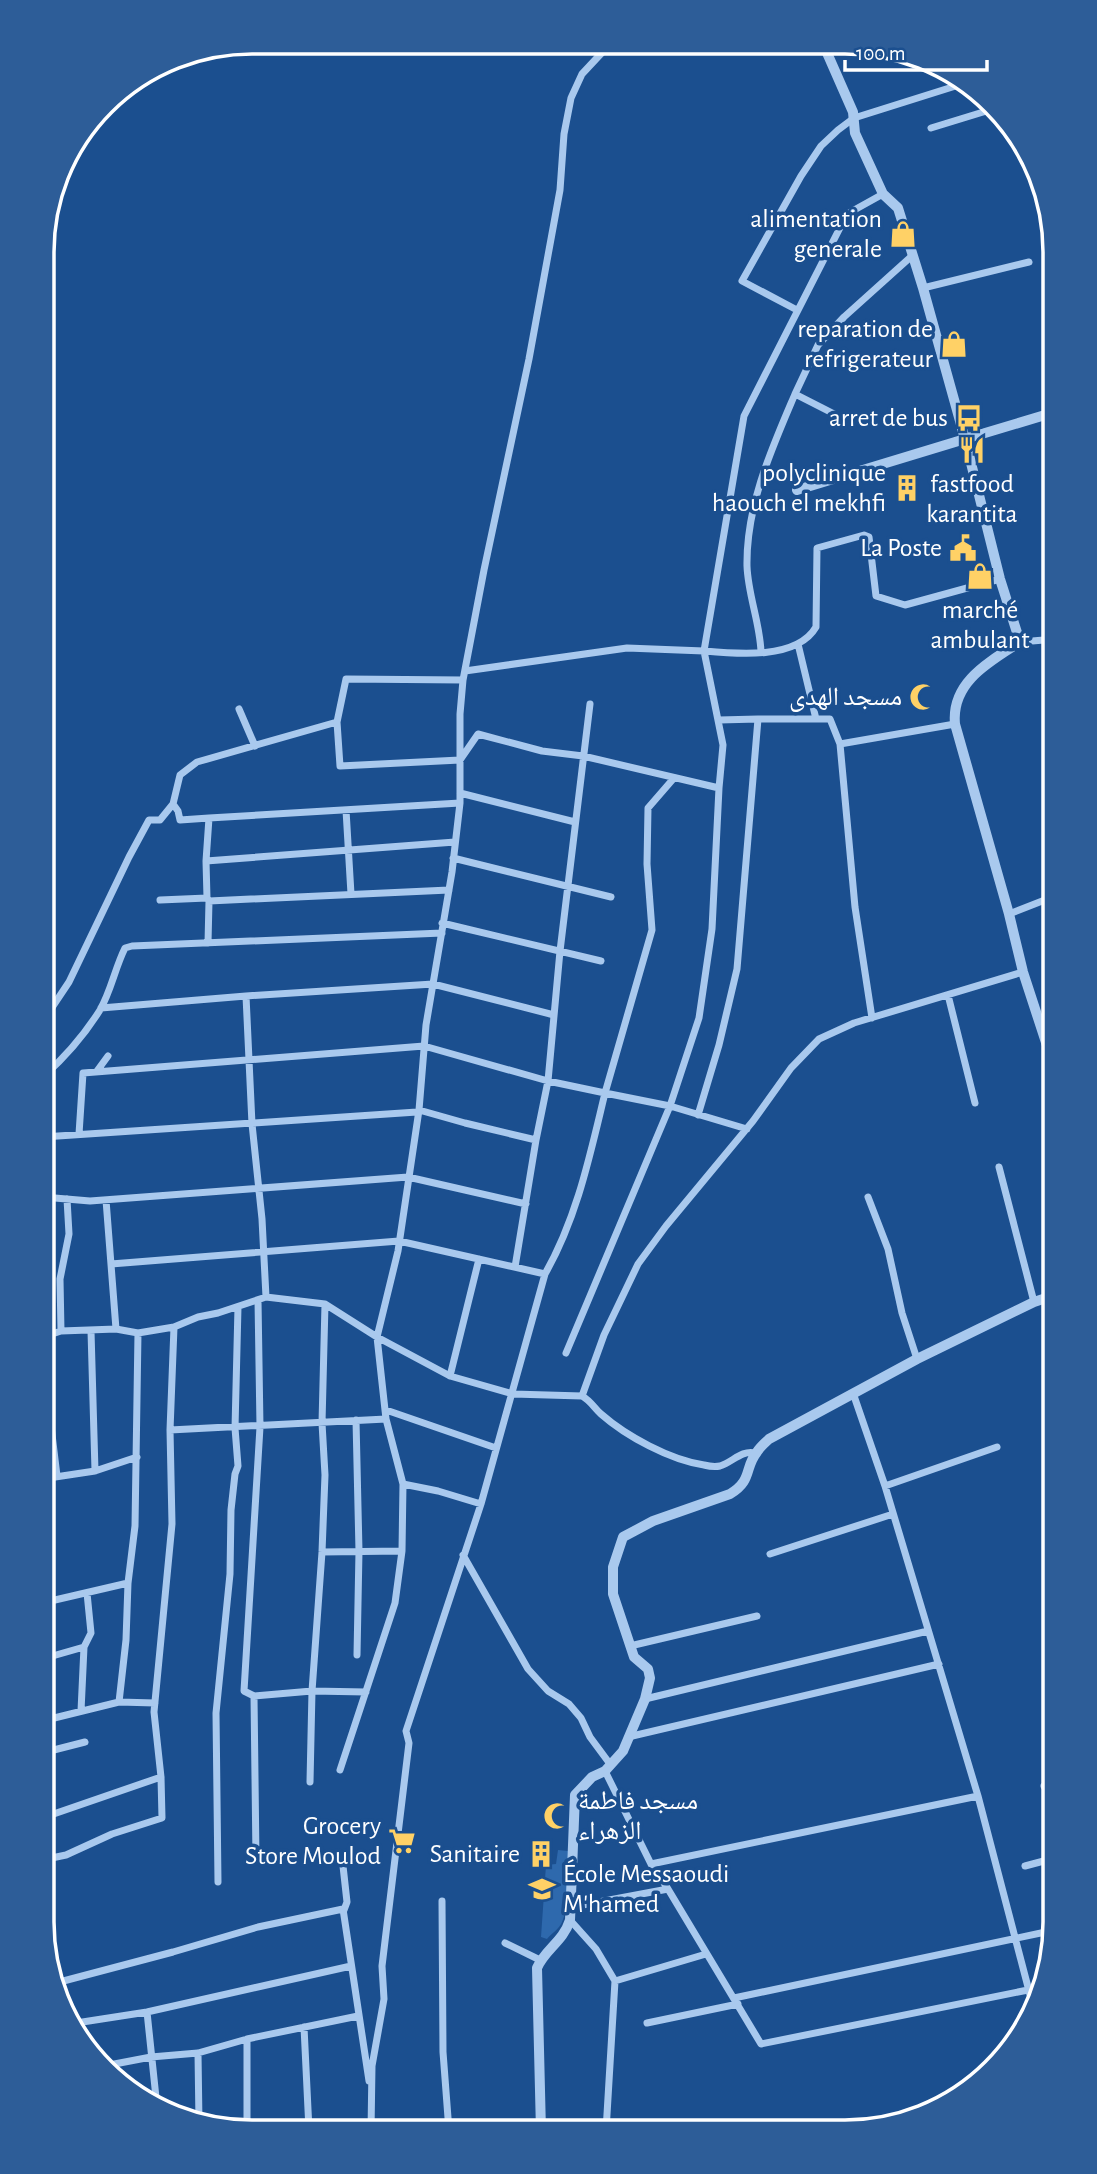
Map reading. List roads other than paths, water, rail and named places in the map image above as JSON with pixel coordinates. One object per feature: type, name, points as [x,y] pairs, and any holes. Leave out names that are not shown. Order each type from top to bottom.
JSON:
[{"type":"street","points":[[341,1770],[395,1603],[402,1551],[403,1484],[386,1414],[377,1337],[399,1241],[418,1111],[424,1046],[449,890],[460,803],[460,714],[463,680],[529,359],[560,190],[570,98],[582,74],[601,54]]},
{"type":"street","points":[[827,54],[854,118],[855,133],[883,194],[898,208],[923,288],[1000,579],[1020,642]]},
{"type":"street","points":[[797,310],[742,281],[801,176],[821,146],[854,118],[953,87]]},
{"type":"street","points":[[931,128],[984,112]]},
{"type":"street","points":[[566,1353],[670,1106],[699,1018],[712,929],[723,745],[704,651],[744,416],[847,214],[883,194]]},
{"type":"street","points":[[761,652],[747,566],[751,523],[760,482],[818,345],[913,255]]},
{"type":"street","points":[[923,288],[1029,262]]},
{"type":"street","points":[[795,394],[846,420]]},
{"type":"street","points":[[797,491],[1043,416]]},
{"type":"street","points":[[465,671],[627,648],[754,655],[798,644],[816,628],[817,548],[866,536],[869,537],[876,596],[899,604],[1000,579]]},
{"type":"street","points":[[1043,640],[1020,642],[985,664],[961,689],[954,710],[955,724],[1023,972],[1043,1032]]},
{"type":"street","points":[[798,644],[816,719]]},
{"type":"street","points":[[460,760],[340,766],[337,722],[346,679],[463,680]]},
{"type":"street","points":[[515,1267],[548,1081],[560,951],[590,704]]},
{"type":"street","points":[[239,709],[255,746]]},
{"type":"street","points":[[698,1115],[719,1045],[737,969],[758,719]]},
{"type":"street","points":[[719,720],[831,721],[840,744],[855,907],[872,1018]]},
{"type":"street","points":[[55,1003],[76,970],[128,857],[149,820],[160,820],[173,804],[180,775],[197,762],[337,722]]},
{"type":"street","points":[[840,744],[955,724]]},
{"type":"street","points":[[460,760],[478,734],[542,751],[583,756],[719,788]]},
{"type":"street","points":[[371,2120],[372,2066],[384,1999],[382,1966],[409,1743],[406,1731],[481,1504],[545,1274],[559,1249],[582,1189],[605,1093],[652,930],[647,864],[648,808],[674,778]]},
{"type":"street","points":[[460,793],[575,822]]},
{"type":"street","points":[[173,804],[180,820],[460,803]]},
{"type":"street","points":[[346,810],[351,894]]},
{"type":"street","points":[[208,943],[206,861],[209,818]]},
{"type":"street","points":[[206,861],[455,842]]},
{"type":"street","points":[[453,858],[611,897]]},
{"type":"street","points":[[160,900],[449,890]]},
{"type":"street","points":[[1009,914],[1043,901]]},
{"type":"street","points":[[442,923],[601,961]]},
{"type":"street","points":[[55,1067],[101,1008],[125,948],[442,933]]},
{"type":"street","points":[[582,1396],[604,1335],[638,1264],[747,1129],[791,1068],[819,1039],[872,1018],[1023,972]]},
{"type":"street","points":[[101,1008],[433,984],[554,1015]]},
{"type":"street","points":[[948,995],[975,1103]]},
{"type":"street","points":[[246,996],[253,1124],[265,1252],[260,1427],[244,1690],[254,1696],[312,1691],[366,1692]]},
{"type":"street","points":[[79,1133],[83,1073],[424,1046],[548,1081],[670,1106],[747,1129]]},
{"type":"street","points":[[97,1071],[108,1056]]},
{"type":"street","points":[[54,1135],[418,1111],[536,1140]]},
{"type":"street","points":[[999,1167],[1034,1303]]},
{"type":"street","points":[[54,1198],[106,1200],[408,1177],[526,1204]]},
{"type":"street","points":[[867,1197],[888,1249],[902,1313],[917,1359]]},
{"type":"street","points":[[61,1331],[60,1279],[69,1234],[66,1199]]},
{"type":"street","points":[[106,1200],[116,1329]]},
{"type":"street","points":[[111,1264],[399,1241],[545,1274]]},
{"type":"street","points":[[450,1376],[479,1259]]},
{"type":"street","points":[[54,1333],[116,1329],[138,1333],[174,1326],[262,1299],[325,1304],[377,1337],[450,1376],[513,1394],[582,1396],[590,1400],[599,1413],[629,1436],[671,1455],[700,1465],[718,1466],[748,1452],[755,1453]]},
{"type":"street","points":[[541,2120],[537,1968],[540,1960],[566,1932],[570,1920],[575,1795],[623,1752],[645,1699],[650,1678],[648,1669],[634,1657],[613,1594],[613,1567],[623,1536],[653,1521],[730,1494],[740,1488],[748,1476],[755,1453],[769,1440],[917,1359],[1042,1300]]},
{"type":"street","points":[[310,1782],[312,1691],[322,1552],[325,1304]]},
{"type":"street","points":[[218,1882],[216,1713],[230,1574],[231,1510],[238,1466],[235,1428],[238,1307]]},
{"type":"street","points":[[54,1857],[66,1855],[112,1834],[162,1818],[155,1703],[172,1524],[170,1430],[174,1326]]},
{"type":"street","points":[[91,1331],[95,1471]]},
{"type":"street","points":[[119,1702],[135,1526],[138,1333]]},
{"type":"street","points":[[853,1393],[894,1514],[978,1796],[1029,1993]]},
{"type":"street","points":[[170,1430],[322,1423],[386,1414],[496,1448]]},
{"type":"street","points":[[356,1420],[359,1551],[357,1655]]},
{"type":"street","points":[[885,1486],[997,1447]]},
{"type":"street","points":[[54,1449],[57,1476],[95,1471],[137,1457]]},
{"type":"street","points":[[403,1484],[481,1504]]},
{"type":"street","points":[[770,1554],[894,1514]]},
{"type":"street","points":[[322,1552],[402,1551]]},
{"type":"street","points":[[463,1555],[528,1669],[548,1691],[569,1704],[581,1718],[608,1768],[650,1864],[763,2045],[1028,1990]]},
{"type":"street","points":[[54,1600],[128,1583]]},
{"type":"street","points":[[81,1711],[84,1647],[91,1633],[87,1593]]},
{"type":"street","points":[[630,1646],[757,1616]]},
{"type":"street","points":[[645,1699],[928,1631]]},
{"type":"street","points":[[54,1655],[84,1647]]},
{"type":"street","points":[[628,1737],[939,1664]]},
{"type":"street","points":[[254,1696],[256,1859]]},
{"type":"street","points":[[54,1718],[119,1702],[155,1703]]},
{"type":"street","points":[[54,1750],[85,1742]]},
{"type":"street","points":[[54,1814],[161,1777]]},
{"type":"street","points":[[650,1864],[978,1796]]},
{"type":"street","points":[[1025,1866],[1042,1861]]},
{"type":"street","points":[[343,1866],[347,1902],[344,1910],[371,2095]]},
{"type":"street","points":[[572,1907],[668,1889]]},
{"type":"street","points":[[442,1901],[443,2052],[448,2120]]},
{"type":"street","points":[[64,1981],[258,1927],[344,1910]]},
{"type":"street","points":[[570,1920],[596,1949],[615,1981],[607,2120]]},
{"type":"street","points":[[647,2023],[1042,1933]]},
{"type":"street","points":[[505,1943],[540,1960]]},
{"type":"street","points":[[615,1981],[706,1954]]},
{"type":"street","points":[[82,2022],[147,2012],[351,1966]]},
{"type":"street","points":[[147,2012],[155,2094]]},
{"type":"street","points":[[115,2064],[151,2057],[198,2053],[247,2039],[358,2016]]},
{"type":"street","points":[[303,2027],[308,2120]]},
{"type":"street","points":[[247,2039],[247,2120]]},
{"type":"street","points":[[198,2053],[199,2112]]},
{"type":"place","name":"alimentation generale","points":[[903,234]]},
{"type":"place","name":"reparation de refrigerateur","points":[[954,344]]},
{"type":"place","name":"arret de bus","points":[[969,418]]},
{"type":"place","name":"fastfood karantita","points":[[972,450]]},
{"type":"place","name":"polyclinique haouch el mekhfi","points":[[907,488]]},
{"type":"place","name":"La Poste","points":[[963,548]]},
{"type":"place","name":"marché ambulant","points":[[980,576]]},
{"type":"place","name":"مسجد الهدى","points":[[923,697]]},
{"type":"place","name":"مسجد فاطمة الزهراء","points":[[557,1816]]},
{"type":"place","name":"Grocery Store Moulod","points":[[402,1841]]},
{"type":"place","name":"Sanitaire","points":[[541,1854]]},
{"type":"place","name":"École Messaoudi M'hamed","points":[[542,1889]]}]
